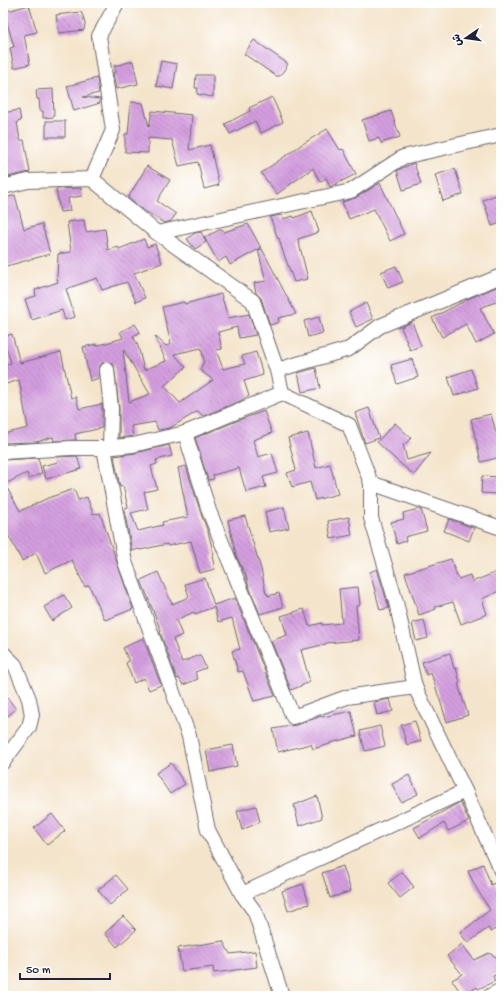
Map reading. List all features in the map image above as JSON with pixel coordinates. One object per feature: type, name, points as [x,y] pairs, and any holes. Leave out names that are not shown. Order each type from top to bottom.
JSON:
[{"type":"street","points":[[92,179],[113,130],[99,36],[117,3]]},
{"type":"street","points":[[157,232],[351,191],[403,157],[501,135]]},
{"type":"street","points":[[3,187],[28,181],[92,179],[157,232],[253,301],[277,370],[282,393]]},
{"type":"street","points":[[277,370],[349,349],[380,326],[501,276]]},
{"type":"street","points":[[107,370],[111,409],[107,448],[124,562],[189,736],[208,830],[242,894],[255,912],[282,996]]},
{"type":"street","points":[[3,452],[71,448],[107,448],[134,445],[185,433],[282,393],[349,425],[371,483],[371,518],[396,602],[415,687],[501,870]]},
{"type":"street","points":[[185,433],[209,510],[293,717],[347,697],[415,687]]},
{"type":"street","points":[[371,483],[501,528]]},
{"type":"street","points":[[3,653],[15,665],[29,699],[32,715],[29,727],[3,762]]},
{"type":"street","points":[[242,894],[465,791]]},
{"type":"street","points":[[490,996],[501,990]]},
{"type":"building","points":[[29,5],[37,32],[24,35],[30,64],[14,68],[10,48],[14,47],[4,12]]},
{"type":"building","points":[[81,12],[85,24],[84,30],[59,33],[56,15]]},
{"type":"building","points":[[254,40],[288,64],[280,76],[276,76],[244,54]]},
{"type":"building","points":[[133,61],[138,84],[116,89],[113,73],[116,72],[114,66]]},
{"type":"building","points":[[161,61],[177,64],[173,89],[156,86]]},
{"type":"building","points":[[196,75],[213,75],[213,97],[197,94],[198,88],[195,88]]},
{"type":"building","points":[[97,78],[99,93],[83,97],[100,99],[100,103],[74,111],[67,86]]},
{"type":"building","points":[[53,89],[54,117],[43,118],[43,111],[40,111],[39,99],[37,99],[36,90]]},
{"type":"building","points":[[272,97],[283,122],[261,133],[255,121],[230,134],[225,124],[250,111],[249,108]]},
{"type":"building","points":[[131,102],[143,103],[149,127],[152,111],[192,115],[189,150],[210,145],[219,185],[204,189],[198,162],[179,166],[172,140],[148,138],[148,153],[125,152],[125,134],[128,134]]},
{"type":"building","points":[[19,110],[21,121],[17,122],[20,140],[24,140],[30,172],[7,177],[3,151],[3,113]]},
{"type":"building","points":[[391,111],[400,137],[381,143],[379,138],[369,141],[362,120]]},
{"type":"building","points":[[46,121],[65,121],[65,137],[46,137]]},
{"type":"building","points":[[327,129],[340,150],[343,149],[356,174],[330,187],[326,178],[320,182],[313,168],[277,194],[261,173]]},
{"type":"building","points":[[414,163],[421,184],[403,190],[397,171]]},
{"type":"building","points":[[147,166],[170,180],[157,201],[176,214],[171,221],[164,223],[140,208],[128,198]]},
{"type":"building","points":[[455,169],[463,194],[443,201],[435,175]]},
{"type":"building","points":[[380,183],[404,234],[390,241],[374,209],[349,219],[342,202],[355,198]]},
{"type":"building","points":[[81,188],[82,196],[68,198],[70,211],[60,212],[56,189]]},
{"type":"building","points":[[501,193],[501,223],[492,226],[483,200]]},
{"type":"building","points":[[15,195],[24,229],[42,224],[50,254],[3,267],[3,199]]},
{"type":"building","points":[[312,211],[319,232],[298,239],[308,279],[294,282],[270,217],[281,215],[283,219],[293,216],[294,218]]},
{"type":"building","points":[[84,220],[86,232],[105,229],[108,250],[118,247],[119,249],[144,239],[147,247],[155,244],[162,263],[134,273],[145,298],[136,302],[127,282],[102,290],[97,278],[66,289],[75,317],[65,320],[62,310],[32,320],[25,299],[36,296],[35,290],[58,282],[58,254],[71,252],[67,222]]},
{"type":"building","points":[[248,224],[261,248],[230,265],[226,257],[218,262],[204,237],[222,229],[224,232]]},
{"type":"building","points":[[201,232],[206,242],[195,249],[187,239],[195,233]]},
{"type":"building","points":[[262,249],[296,314],[278,318],[279,322],[270,325],[261,298],[256,293],[254,283],[266,281],[258,250]]},
{"type":"building","points":[[396,266],[403,282],[388,288],[381,272]]},
{"type":"building","points":[[501,285],[501,300],[480,308],[494,334],[476,344],[466,324],[442,337],[432,318],[470,298]]},
{"type":"building","points":[[221,294],[228,318],[249,314],[256,335],[239,338],[237,327],[218,332],[222,349],[216,350],[223,369],[245,364],[242,356],[256,352],[263,375],[244,381],[249,396],[238,402],[203,416],[198,411],[170,428],[158,430],[155,422],[131,426],[133,436],[119,438],[119,408],[114,365],[110,362],[102,363],[99,367],[99,378],[90,381],[83,347],[96,344],[96,346],[123,338],[120,332],[135,324],[140,332],[133,336],[138,346],[144,370],[166,361],[155,336],[166,346],[171,344],[162,307],[184,302],[185,304]],"holes":[[[201,348],[204,361],[200,370],[213,380],[180,403],[164,386],[186,367],[174,354]],[[123,349],[150,394],[129,402]]]},
{"type":"building","points":[[366,303],[373,319],[356,327],[349,312]]},
{"type":"building","points":[[319,317],[323,333],[308,337],[304,321]]},
{"type":"building","points":[[412,322],[421,346],[410,350],[401,327]]},
{"type":"building","points":[[12,334],[20,363],[61,352],[71,398],[76,397],[79,409],[102,404],[102,428],[75,434],[76,440],[54,441],[53,437],[36,442],[3,443],[3,434],[28,428],[19,380],[3,385],[3,365],[11,363],[3,337]]},
{"type":"building","points":[[412,359],[418,377],[397,384],[391,365]]},
{"type":"building","points":[[316,368],[320,388],[302,392],[298,373]]},
{"type":"building","points":[[471,369],[478,388],[454,396],[448,377]]},
{"type":"building","points":[[369,408],[379,438],[365,443],[355,413]]},
{"type":"building","points":[[264,411],[272,433],[253,440],[258,457],[272,453],[278,473],[263,477],[266,487],[246,492],[239,468],[213,475],[214,479],[208,480],[195,438]]},
{"type":"building","points":[[491,414],[501,450],[501,457],[481,462],[471,419]]},
{"type":"building","points":[[395,423],[411,438],[403,444],[407,460],[431,453],[414,475],[377,442]]},
{"type":"building","points":[[308,433],[316,468],[330,464],[338,494],[315,500],[310,482],[292,487],[287,473],[296,470],[288,438]]},
{"type":"building","points":[[169,445],[172,456],[156,460],[157,464],[151,466],[157,489],[144,492],[148,509],[131,513],[138,531],[163,525],[162,522],[188,517],[178,468],[186,466],[208,532],[214,555],[212,556],[215,569],[200,573],[191,541],[132,551],[124,509],[128,507],[123,486],[120,487],[114,456]]},
{"type":"building","points":[[77,456],[81,469],[46,479],[42,466],[58,462],[57,457]]},
{"type":"building","points":[[38,458],[42,473],[29,479],[27,473],[5,484],[20,511],[48,498],[74,489],[78,500],[87,497],[93,514],[100,513],[133,609],[105,620],[89,585],[85,587],[72,560],[45,573],[36,553],[22,561],[6,531],[3,532],[3,460]]},
{"type":"building","points":[[482,476],[499,477],[498,494],[481,493]]},
{"type":"building","points":[[284,507],[289,528],[269,532],[265,512]]},
{"type":"building","points":[[421,509],[427,531],[405,537],[406,541],[397,544],[391,522],[404,519],[403,513]]},
{"type":"building","points":[[245,516],[261,569],[266,594],[268,594],[268,596],[279,593],[283,607],[260,614],[245,573],[236,555],[228,520]]},
{"type":"building","points":[[349,517],[352,535],[331,539],[328,521]]},
{"type":"building","points":[[449,519],[474,528],[469,541],[444,531]]},
{"type":"building","points":[[451,559],[458,579],[470,575],[472,582],[501,570],[501,590],[482,599],[487,614],[461,624],[453,602],[435,607],[436,609],[419,615],[405,573]]},
{"type":"building","points":[[377,569],[389,608],[380,610],[370,572]]},
{"type":"building","points":[[158,572],[172,604],[189,597],[185,584],[205,578],[214,605],[235,598],[275,696],[254,701],[243,671],[238,672],[232,651],[240,649],[232,618],[218,622],[214,607],[195,614],[194,612],[176,620],[182,635],[173,639],[182,662],[200,655],[206,668],[195,672],[198,679],[183,685],[179,678],[177,679],[160,632],[161,631],[141,580]]},
{"type":"building","points":[[358,587],[360,605],[356,606],[359,640],[326,643],[301,650],[310,682],[291,690],[271,641],[287,635],[281,616],[304,609],[309,626],[322,623],[322,625],[342,623],[339,589]]},
{"type":"building","points":[[64,595],[72,608],[52,621],[44,607]]},
{"type":"building","points":[[424,620],[428,638],[416,641],[412,623]]},
{"type":"building","points":[[143,638],[161,685],[149,690],[144,678],[134,683],[126,663],[129,661],[123,648]]},
{"type":"building","points":[[450,653],[454,669],[456,668],[460,683],[458,684],[468,715],[447,722],[431,673],[426,675],[422,662]]},
{"type":"building","points":[[3,692],[16,709],[3,720]]},
{"type":"building","points":[[390,699],[393,711],[377,715],[374,702]]},
{"type":"building","points":[[351,711],[357,736],[313,749],[311,744],[278,752],[273,729],[296,725],[322,716]]},
{"type":"building","points":[[415,721],[421,741],[407,745],[401,725]]},
{"type":"building","points":[[380,726],[385,746],[365,751],[360,731]]},
{"type":"building","points":[[233,745],[237,766],[210,772],[206,750]]},
{"type":"building","points":[[171,763],[185,784],[170,794],[156,773]]},
{"type":"building","points":[[409,775],[418,794],[401,802],[392,784]]},
{"type":"building","points":[[317,796],[322,818],[299,826],[294,805]]},
{"type":"building","points":[[460,802],[469,821],[448,831],[444,823],[420,838],[414,828]]},
{"type":"building","points":[[256,806],[260,822],[242,830],[237,811]]},
{"type":"building","points":[[52,814],[65,831],[47,845],[34,828]]},
{"type":"building","points":[[483,864],[491,885],[494,883],[501,894],[501,925],[491,932],[488,928],[468,943],[460,933],[490,910],[475,886],[468,871]]},
{"type":"building","points":[[343,866],[351,891],[330,898],[322,873]]},
{"type":"building","points":[[402,872],[414,887],[400,898],[388,883]]},
{"type":"building","points":[[116,875],[128,889],[110,905],[98,890]]},
{"type":"building","points":[[303,884],[309,904],[288,911],[282,891]]},
{"type":"building","points":[[123,916],[136,930],[117,947],[105,933]]},
{"type":"building","points":[[223,941],[230,954],[255,951],[257,967],[214,973],[213,967],[182,971],[178,948]]},
{"type":"building","points":[[462,944],[474,960],[489,953],[501,960],[501,973],[493,976],[495,981],[478,989],[477,987],[463,996],[452,980],[462,974],[447,956]]}]
